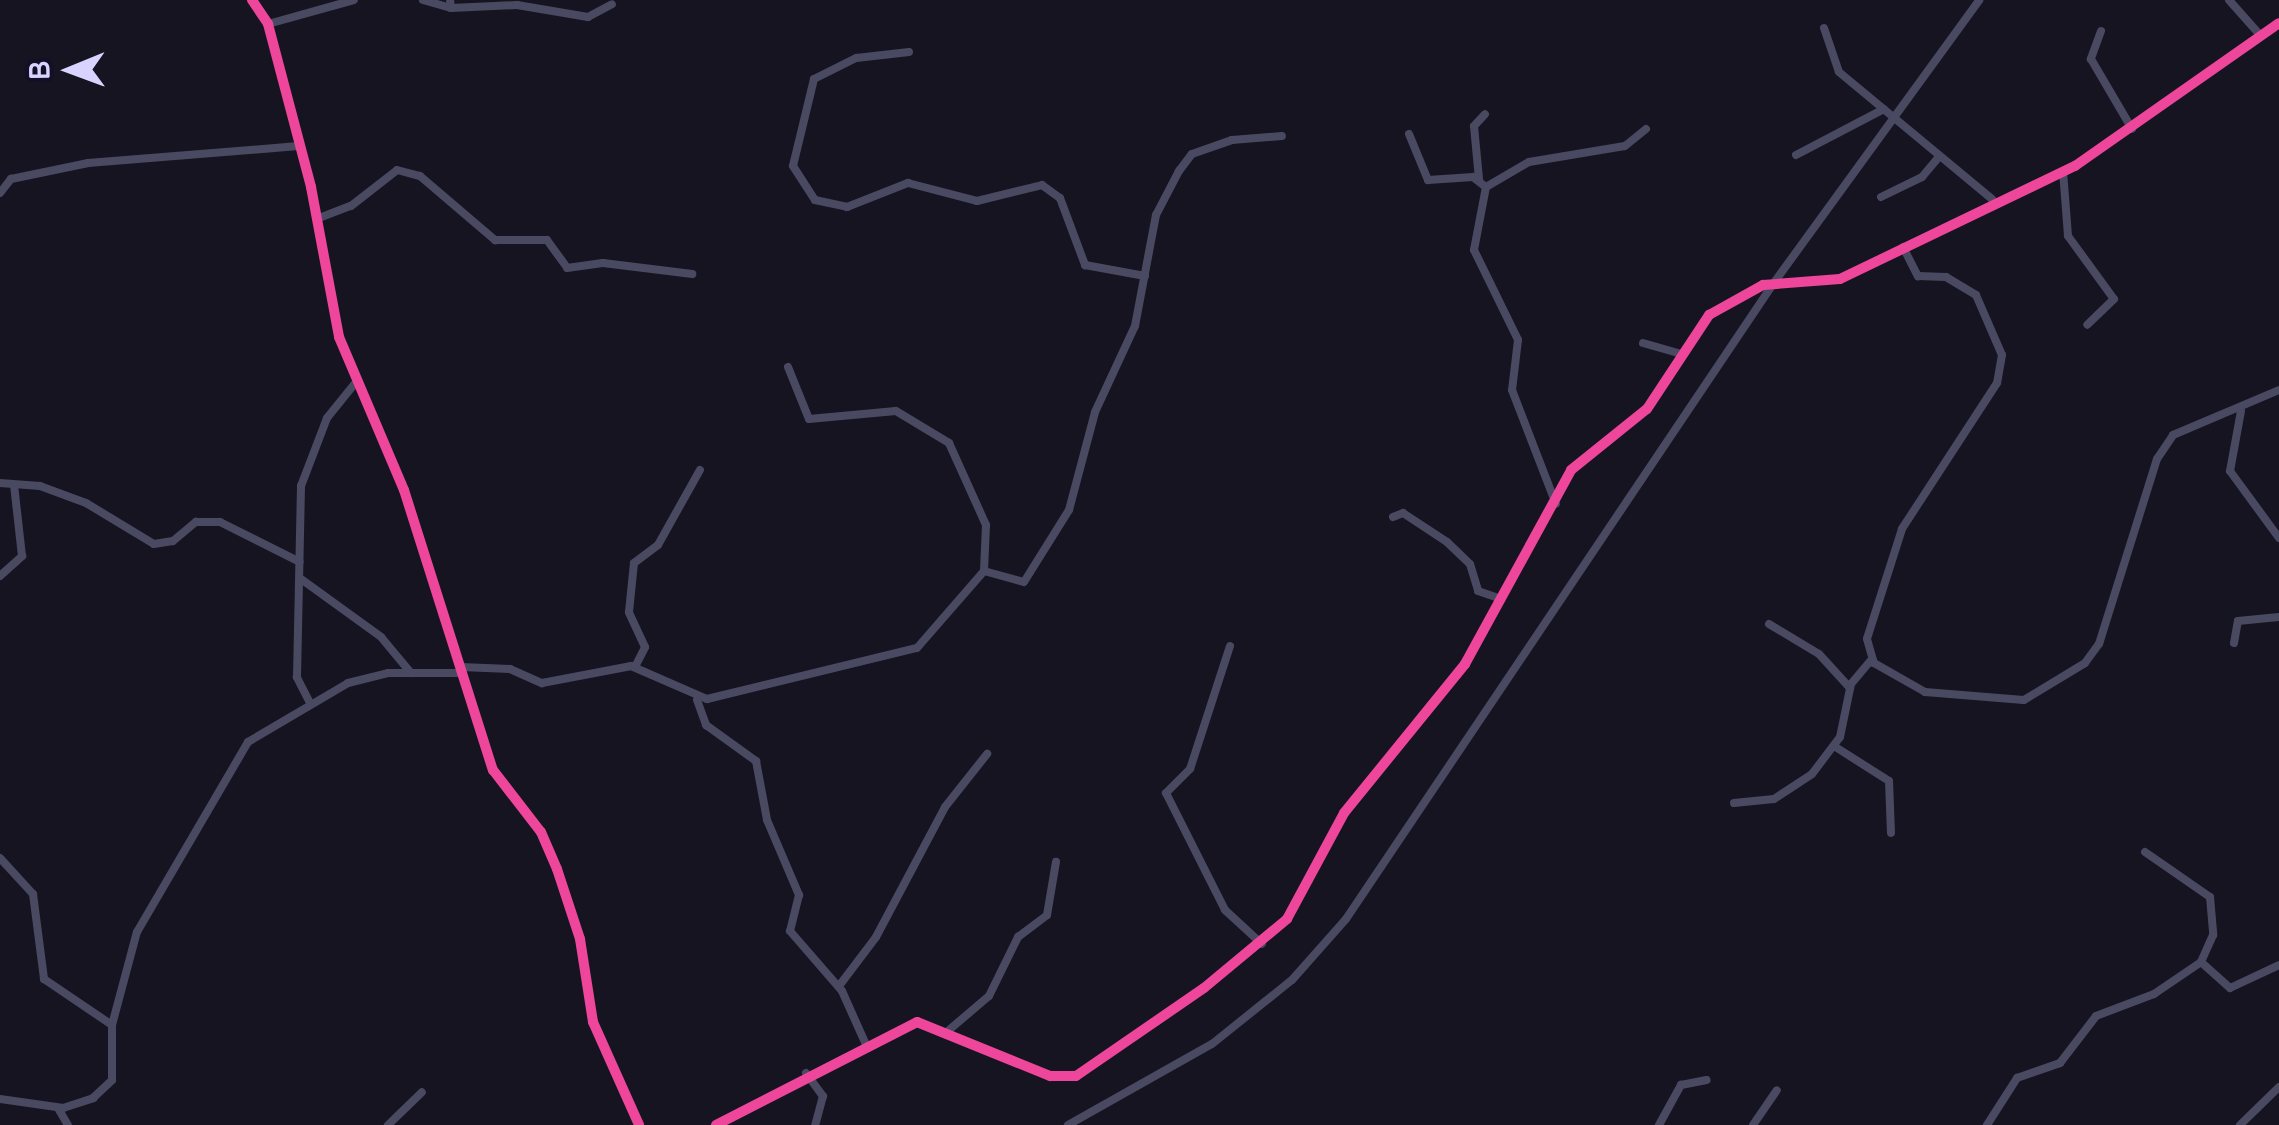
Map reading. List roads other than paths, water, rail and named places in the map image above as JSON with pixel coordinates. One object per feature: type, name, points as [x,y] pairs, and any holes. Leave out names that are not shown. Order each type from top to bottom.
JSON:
[{"type":"street","points":[[252,0],[268,24],[319,218],[332,305],[356,382],[404,490],[493,770],[541,832],[558,869],[580,939],[592,1022],[639,1125]]},
{"type":"street","points":[[268,24],[354,0]]},
{"type":"street","points":[[424,0],[517,5],[588,17],[612,4]]},
{"type":"street","points":[[1068,1125],[1212,1044],[1292,980],[1346,920],[1773,284],[1979,0]]},
{"type":"street","points":[[2229,0],[2260,35]]},
{"type":"street","points":[[716,1125],[806,1072],[917,1022],[949,1030],[1050,1076],[1076,1076],[1262,944],[1296,906],[1344,813],[1427,716],[1502,599],[1576,462],[1631,426],[1709,314],[1773,284],[1840,279],[1992,199],[2064,171],[2132,130],[2279,23]]},
{"type":"street","points":[[1824,28],[1839,72],[1992,199]]},
{"type":"street","points":[[2101,32],[2090,59],[2132,130]]},
{"type":"street","points":[[909,52],[856,58],[814,80],[793,166],[815,200],[847,208],[908,183],[977,201],[1042,185],[1060,198],[1086,264],[1146,276]]},
{"type":"street","points":[[1796,155],[1884,108]]},
{"type":"street","points":[[1485,114],[1474,126],[1479,179],[1486,187]]},
{"type":"street","points":[[1556,504],[1512,390],[1518,340],[1474,250],[1486,187],[1529,162],[1625,146],[1646,129]]},
{"type":"street","points":[[1408,134],[1428,180],[1479,179]]},
{"type":"street","points":[[984,570],[1024,582],[1069,510],[1083,446],[1130,342],[1156,215],[1189,156],[1239,138],[1282,136]]},
{"type":"street","points":[[0,193],[11,179],[88,162],[298,146]]},
{"type":"street","points":[[1881,197],[1922,177],[1940,157]]},
{"type":"street","points":[[319,218],[351,206],[397,170],[420,176],[495,240],[547,240],[567,268],[603,263],[692,274]]},
{"type":"street","points":[[2064,171],[2068,236],[2114,300],[2087,326]]},
{"type":"street","points":[[1903,247],[1918,276],[1946,276],[1976,294],[2002,355],[1997,382],[1902,528],[1867,639],[1872,658],[1943,698],[2024,700],[2077,669],[2099,644],[2158,458],[2183,428],[2242,410],[2279,390]]},
{"type":"street","points":[[1643,343],[1681,354]]},
{"type":"street","points":[[0,1100],[58,1108],[86,1102],[112,1080],[112,1025],[137,932],[232,761],[261,730],[308,702],[348,683],[410,673],[510,669],[542,683],[635,667],[697,700],[924,646],[984,570],[986,525],[949,444],[896,411],[804,417],[788,366]]},
{"type":"street","points":[[308,702],[297,677],[302,480],[328,418],[356,382]]},
{"type":"street","points":[[2242,410],[2228,450],[2230,471],[2279,538]]},
{"type":"street","points":[[635,667],[645,648],[628,612],[634,563],[658,545],[700,470]]},
{"type":"street","points":[[0,473],[8,484],[22,556],[0,576]]},
{"type":"street","points":[[8,484],[86,503],[154,544],[172,541],[196,522],[220,522],[300,562]]},
{"type":"street","points":[[1393,518],[1403,513],[1448,542],[1470,564],[1478,591],[1502,599]]},
{"type":"street","points":[[301,579],[382,637],[410,673]]},
{"type":"street","points":[[2234,642],[2238,621],[2279,617]]},
{"type":"street","points":[[1769,624],[1819,654],[1850,688]]},
{"type":"street","points":[[1230,646],[1190,770],[1166,793],[1225,910],[1262,944]]},
{"type":"street","points":[[1734,803],[1774,799],[1812,774],[1834,746],[1850,713],[1850,688],[1872,658]]},
{"type":"street","points":[[697,700],[706,725],[756,761],[768,820],[798,895],[790,931],[838,986],[867,1047]]},
{"type":"street","points":[[1834,746],[1889,782],[1890,833]]},
{"type":"street","points":[[838,986],[876,938],[946,807],[987,754]]},
{"type":"street","points":[[1987,1125],[2017,1078],[2060,1063],[2096,1016],[2154,994],[2200,962],[2213,935],[2210,897],[2145,852]]},
{"type":"street","points":[[0,858],[33,894],[44,978],[112,1025]]},
{"type":"street","points":[[949,1030],[988,996],[1018,937],[1047,914],[1056,862]]},
{"type":"street","points":[[2200,962],[2230,988],[2279,965]]},
{"type":"street","points":[[806,1072],[822,1096],[815,1125]]},
{"type":"street","points":[[1660,1125],[1680,1086],[1706,1080]]},
{"type":"street","points":[[2240,1125],[2279,1087]]},
{"type":"street","points":[[1752,1125],[1777,1090]]},
{"type":"street","points":[[388,1125],[422,1092]]},
{"type":"street","points":[[58,1108],[68,1125]]}]
